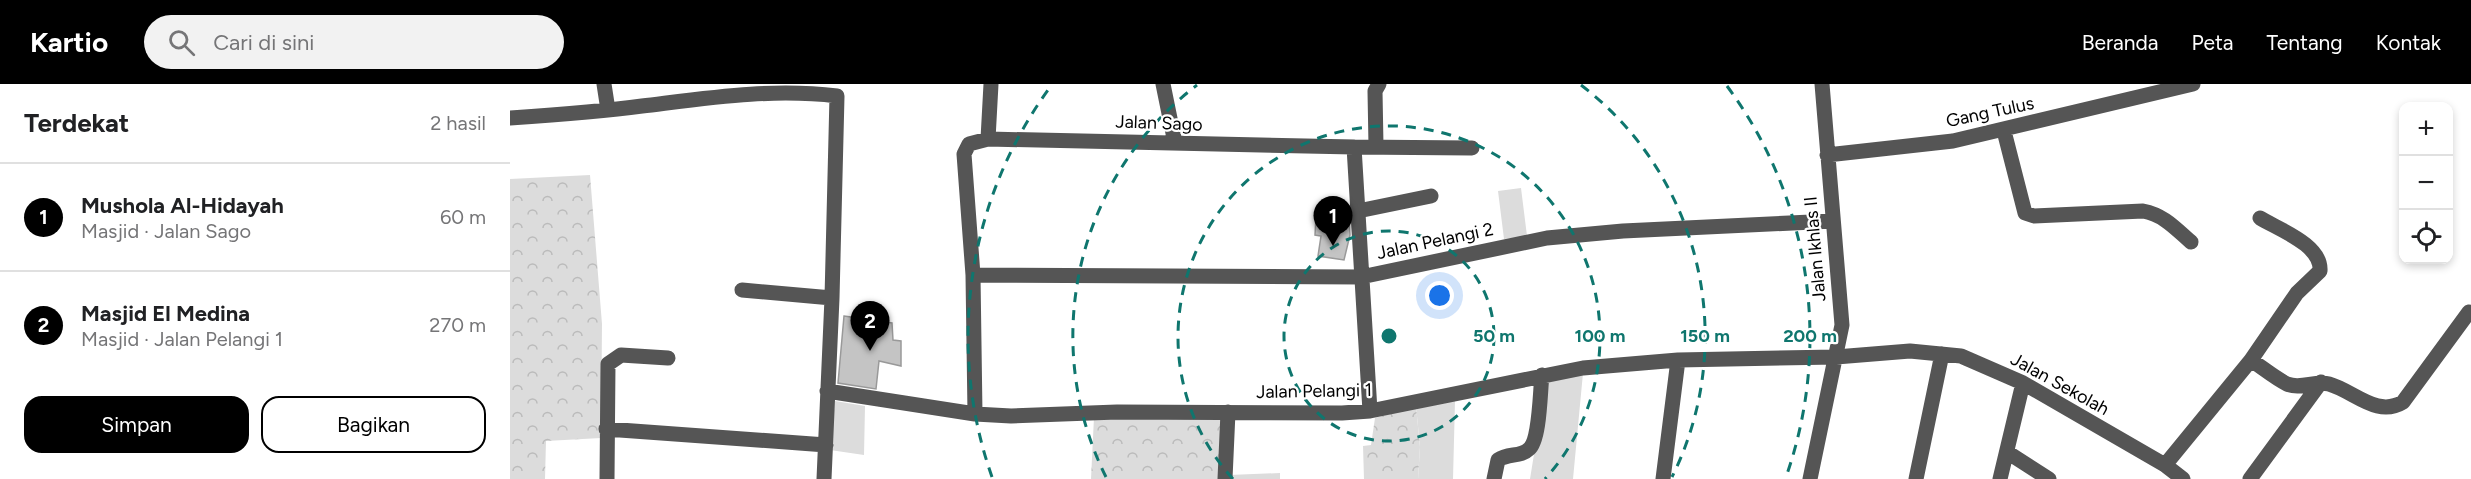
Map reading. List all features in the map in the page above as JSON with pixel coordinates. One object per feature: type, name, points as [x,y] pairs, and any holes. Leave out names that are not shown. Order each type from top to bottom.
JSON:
[{"type":"street","points":[[604,84],[608,110]]},
{"type":"street","points":[[975,414],[973,275],[964,154],[969,144],[988,139],[991,84]]},
{"type":"street","points":[[1163,84],[1175,143]]},
{"type":"street","points":[[1376,146],[1375,91],[1379,84]]},
{"type":"street","name":"Jalan Ikhlas II","points":[[1809,479],[1842,325],[1822,84]]},
{"type":"street","name":"Gang Tulus","points":[[1827,155],[1953,141],[2004,131],[2193,84]]},
{"type":"street","points":[[510,118],[608,110],[756,88],[837,96],[832,298],[824,479]]},
{"type":"street","points":[[2004,131],[2025,213],[2034,216],[2143,211],[2155,213],[2165,218],[2191,242]]},
{"type":"street","name":"Jalan Sago","points":[[988,139],[1472,148]]},
{"type":"street","points":[[1354,147],[1370,411]]},
{"type":"street","points":[[1358,211],[1431,196]]},
{"type":"street","points":[[2165,465],[2252,360],[2297,293],[2320,271],[2321,263],[2313,250],[2260,218]]},
{"type":"street","name":"Jalan Pelangi 2","points":[[973,275],[1361,277],[1547,238],[1623,231],[1833,221]]},
{"type":"street","points":[[742,290],[832,298]]},
{"type":"street","points":[[2252,360],[2295,386],[2321,382],[2331,384],[2378,407],[2395,407],[2403,402],[2469,312],[2471,314]]},
{"type":"street","name":"Jalan Sekolah","points":[[1836,357],[1910,351],[1961,356],[2024,383],[2165,465],[2183,479]]},
{"type":"street","points":[[1916,479],[1942,354]]},
{"type":"street","points":[[607,479],[608,364],[621,355],[668,358]]},
{"type":"street","name":"Jalan Pelangi 1","points":[[827,392],[975,414],[1011,416],[1117,412],[1370,411],[1542,375],[1678,360],[1836,357]]},
{"type":"street","points":[[1663,479],[1678,360]]},
{"type":"street","points":[[1494,479],[1498,459],[1509,454],[1524,453],[1533,444],[1542,375]]},
{"type":"street","points":[[2250,479],[2321,382]]},
{"type":"street","points":[[2000,479],[2024,383]]},
{"type":"street","points":[[1225,479],[1228,412]]},
{"type":"street","points":[[606,429],[826,445]]},
{"type":"street","points":[[2007,453],[2049,479]]},
{"type":"green space","points":[[590,175],[602,324],[601,438],[546,441],[545,479],[510,479],[510,179]]},
{"type":"green space","points":[[1521,188],[1527,236],[1504,239],[1498,191]]},
{"type":"green space","points":[[1583,373],[1573,479],[1530,479],[1546,380]]},
{"type":"green space","points":[[835,401],[865,406],[864,455],[830,450]]},
{"type":"green space","points":[[1455,401],[1453,479],[1418,479],[1420,447],[1416,406]]},
{"type":"green space","points":[[1416,406],[1420,447],[1418,479],[1364,479],[1363,446],[1371,445],[1375,418]]},
{"type":"green space","points":[[1094,417],[1221,418],[1220,479],[1091,479]]},
{"type":"green space","points":[[1280,473],[1280,479],[1229,479],[1229,475]]},
{"type":"building","points":[[1316,216],[1349,221],[1350,235],[1344,260],[1318,256],[1321,236],[1315,235]]},
{"type":"building","points":[[844,316],[892,323],[893,340],[901,341],[901,366],[879,361],[876,389],[838,383]]},
{"type":"place","name":"Mushola Al-Hidayah","points":[[1333,246]]},
{"type":"place","name":"Masjid El Medina","points":[[870,351]]}]
